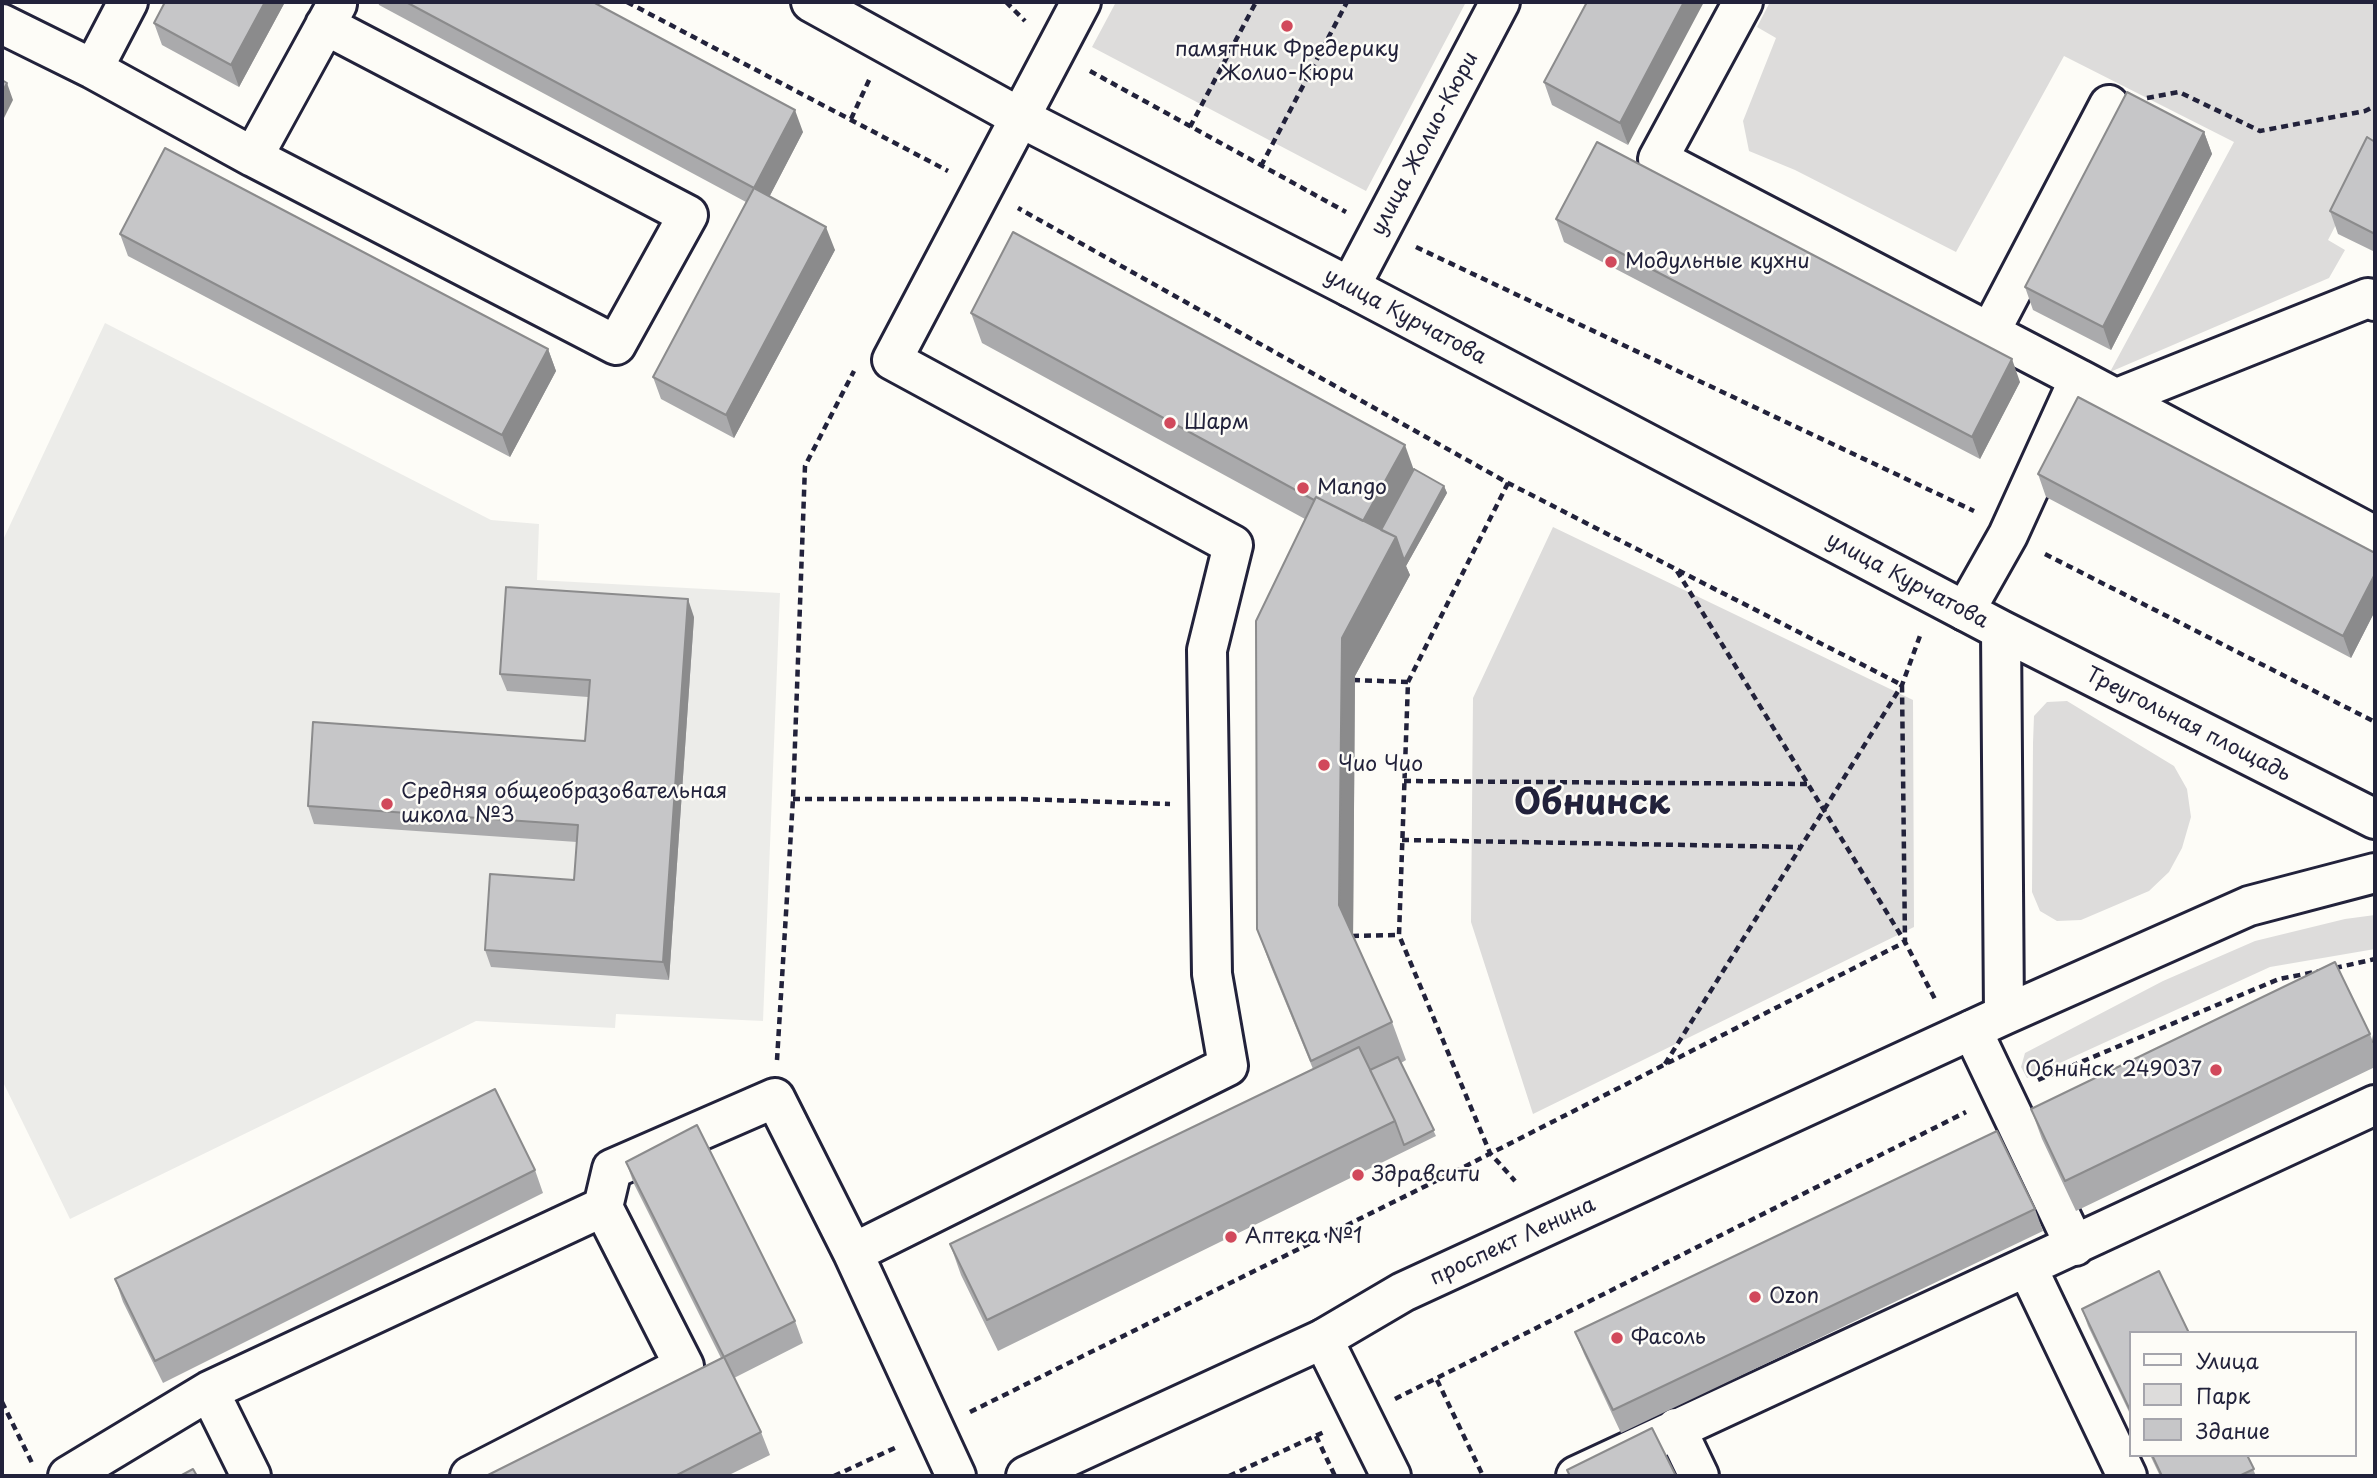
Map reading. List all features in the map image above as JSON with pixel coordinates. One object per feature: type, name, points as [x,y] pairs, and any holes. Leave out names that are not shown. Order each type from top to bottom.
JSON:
[{"type":"main road","points":[[93,69],[128,2]]},
{"type":"main road","name":"улица Курчатова","points":[[811,2],[1019,117],[1350,287],[2001,630]]},
{"type":"main road","points":[[853,1253],[1228,1066],[1212,974],[1207,650],[1233,545],[892,360],[1082,2]]},
{"type":"main road","name":"улица Жолио-Кюри","points":[[1350,287],[1500,2]]},
{"type":"main road","points":[[1744,2],[1658,159],[2375,536]]},
{"type":"main road","points":[[2,24],[93,69],[253,157],[617,345],[688,215],[331,13],[253,157]]},
{"type":"main road","points":[[1989,334],[2109,105]]},
{"type":"main road","points":[[2115,399],[2368,298],[2375,301]]},
{"type":"main road","points":[[1950,603],[2008,535],[2078,379]]},
{"type":"main road","points":[[2001,630],[1977,1028],[2004,1094],[2075,1246]]},
{"type":"main road","name":"Треугольная площадь","points":[[2001,630],[2375,819]]},
{"type":"main road","points":[[1977,1028],[2249,906],[2375,873]]},
{"type":"main road","name":"проспект Ленина","points":[[1026,1476],[1324,1339],[1403,1292],[1977,1028]]},
{"type":"main road","points":[[470,1476],[684,1366],[603,1207],[612,1169],[775,1098],[853,1253],[920,1435],[956,1476]]},
{"type":"main road","points":[[1576,1476],[2028,1269],[2375,1105]]},
{"type":"main road","points":[[68,1476],[209,1391],[603,1207]]},
{"type":"main road","points":[[2028,1269],[2127,1476]]},
{"type":"main road","points":[[1324,1339],[1391,1476]]},
{"type":"main road","points":[[209,1391],[251,1476]]},
{"type":"main road","points":[[1676,1429],[1699,1476]]},
{"type":"path","points":[[627,2],[983,188],[1508,483],[1902,685]]},
{"type":"path","points":[[1007,2],[1055,51],[1261,166],[1380,230],[1976,512],[1971,524]]},
{"type":"path","points":[[1190,127],[1256,2]]},
{"type":"path","points":[[1261,166],[1348,2]]},
{"type":"path","points":[[2109,105],[2179,92],[2260,131],[2365,111],[2375,106]]},
{"type":"path","points":[[775,1098],[793,799],[805,466],[856,369]]},
{"type":"path","points":[[1508,483],[1408,682],[1399,935],[1490,1153],[1515,1181]]},
{"type":"path","points":[[2008,535],[2375,722]]},
{"type":"path","points":[[1677,570],[1905,942],[1977,1028]]},
{"type":"path","points":[[1664,1065],[1902,685],[1950,603]]},
{"type":"path","points":[[1341,680],[1408,682]]},
{"type":"path","points":[[1902,685],[1905,942]]},
{"type":"path","points":[[1404,781],[1808,784]]},
{"type":"path","points":[[793,799],[1020,799],[1210,806]]},
{"type":"path","points":[[1402,840],[1800,847]]},
{"type":"path","points":[[1352,936],[1399,935]]},
{"type":"path","points":[[834,1476],[1370,1214],[1905,942]]},
{"type":"path","points":[[1228,1476],[1437,1380],[2004,1094],[2279,979],[2375,959]]},
{"type":"path","points":[[1437,1380],[1483,1476]]},
{"type":"path","points":[[2,1402],[32,1464]]},
{"type":"path","points":[[1316,1436],[1335,1476]]},
{"type":"shaded area","name":"Средняя общеобразовательная школа №3","points":[[105,323],[491,520],[539,524],[537,580],[780,593],[763,1021],[616,1014],[615,1028],[476,1021],[70,1219],[2,1080],[2,542]]},
{"type":"green space","points":[[1116,2],[1466,2],[1366,191],[1092,47]]},
{"type":"green space","points":[[1770,2],[2375,2],[2375,149],[2328,240],[2345,250],[2329,278],[2110,372],[2234,142],[2064,56],[1956,252],[1795,170],[1749,151],[1743,121],[1776,38],[1757,27]]},
{"type":"green space","points":[[1553,527],[1913,700],[1914,927],[1533,1114],[1471,922],[1473,698]]},
{"type":"green space","points":[[2067,701],[2174,766],[2187,789],[2191,817],[2182,848],[2169,872],[2149,891],[2081,920],[2057,921],[2040,911],[2032,892],[2034,716],[2047,702]]},
{"type":"green space","points":[[2375,915],[2375,949],[2270,967],[2027,1078],[2021,1067],[2025,1053],[2163,981],[2255,941],[2345,919]]},
{"type":"building","points":[[165,2],[265,2],[231,65],[154,23]]},
{"type":"building","points":[[406,2],[593,2],[795,110],[754,188]]},
{"type":"building","points":[[1587,2],[1684,2],[1620,123],[1544,82]]},
{"type":"building","points":[[2,80],[7,83],[2,93]]},
{"type":"building","points":[[2127,92],[2204,132],[2103,327],[2025,287]]},
{"type":"building","points":[[2367,137],[2375,142],[2375,234],[2330,211]]},
{"type":"building","points":[[1597,142],[2012,359],[1972,437],[1556,219]]},
{"type":"building","points":[[165,148],[548,349],[502,435],[120,234]]},
{"type":"building","points":[[754,188],[826,227],[726,415],[653,377]]},
{"type":"building","points":[[1013,232],[1405,445],[1363,521],[1316,497],[1314,500],[971,313]]},
{"type":"building","points":[[2078,397],[2375,553],[2375,574],[2343,636],[2038,474]]},
{"type":"building","points":[[1414,469],[1444,486],[1404,560],[1396,537],[1381,530]]},
{"type":"building","points":[[1316,497],[1396,537],[1342,638],[1339,905],[1392,1022],[1311,1061],[1257,929],[1256,621]]},
{"type":"building","points":[[506,587],[688,599],[663,962],[485,950],[490,874],[574,880],[578,825],[308,806],[313,722],[585,741],[590,680],[500,674]]},
{"type":"building","points":[[2335,962],[2370,1034],[2065,1181],[2031,1109]]},
{"type":"building","points":[[1359,1047],[1395,1121],[987,1320],[950,1244]]},
{"type":"building","points":[[1398,1057],[1434,1130],[1404,1145],[1370,1070]]},
{"type":"building","points":[[495,1089],[535,1170],[155,1361],[115,1279]]},
{"type":"building","points":[[697,1125],[795,1321],[724,1357],[626,1162]]},
{"type":"building","points":[[1997,1131],[2035,1209],[1613,1410],[1575,1332]]},
{"type":"building","points":[[2159,1271],[2188,1331],[2128,1331],[2128,1406],[2082,1309]]},
{"type":"building","points":[[724,1357],[761,1432],[675,1476],[486,1476]]},
{"type":"building","points":[[1652,1428],[1676,1476],[1570,1476],[1567,1470]]},
{"type":"building","points":[[2153,1457],[2248,1457],[2254,1469],[2239,1476],[2162,1476]]},
{"type":"building","points":[[193,1469],[197,1476],[180,1476]]},
{"type":"place","name":"памятник Фредерику Жолио-Кюри","points":[[1287,26]]},
{"type":"place","name":"Модульные кухни","points":[[1611,262]]},
{"type":"place","name":"Шарм","points":[[1170,423]]},
{"type":"place","name":"Mango","points":[[1303,488]]},
{"type":"place","name":"Чио Чио","points":[[1324,765]]},
{"type":"place","name":"Средняя общеобразовательная школа №3","points":[[387,804]]},
{"type":"place","name":"Обнинск 249037","points":[[2216,1070]]},
{"type":"place","name":"Здравсити","points":[[1358,1175]]},
{"type":"place","name":"Аптека №1","points":[[1231,1237]]},
{"type":"place","name":"Ozon","points":[[1755,1297]]},
{"type":"place","name":"Фасоль","points":[[1617,1338]]},
{"type":"district","name":"Обнинск","points":[[1592,804]]}]
